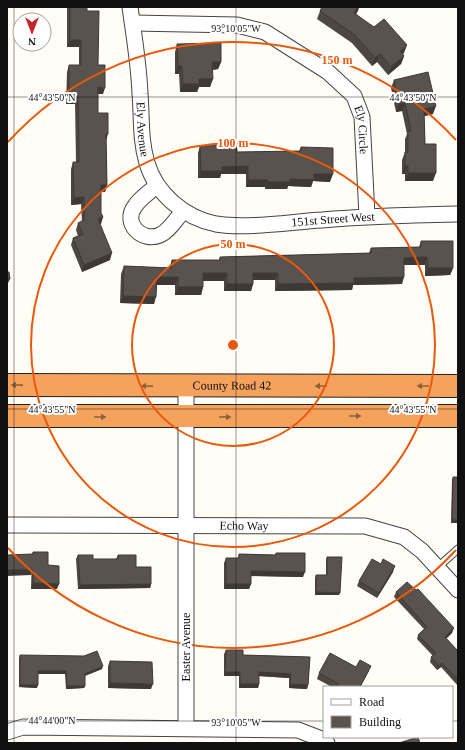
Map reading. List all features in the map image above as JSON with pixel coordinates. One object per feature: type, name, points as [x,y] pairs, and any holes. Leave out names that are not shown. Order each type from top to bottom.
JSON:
[{"type":"highway","name":"County Road 42","points":[[7,385],[458,386]]},
{"type":"highway","points":[[7,416],[458,416]]},
{"type":"street","name":"Ely Avenue","points":[[130,7],[140,95],[142,143],[147,165],[157,185],[183,211],[209,222]]},
{"type":"street","name":"Ely Circle","points":[[133,23],[237,25],[265,32],[328,72],[354,96],[362,117],[368,216]]},
{"type":"street","points":[[157,185],[134,206],[131,214],[132,224],[136,231],[142,236],[152,237],[161,234],[183,211]]},
{"type":"street","name":"151st Street West","points":[[209,222],[217,224],[258,224],[368,216],[458,214]]},
{"type":"street","name":"Easter Avenue","points":[[186,386],[186,728]]},
{"type":"street","name":"Echo Way","points":[[7,525],[365,526],[404,537],[422,551],[458,590]]},
{"type":"street","points":[[7,732],[24,727],[298,730],[324,740],[327,743]]},
{"type":"lane","points":[[438,567],[458,549]]},
{"type":"building","points":[[70,7],[87,7],[87,11],[99,11],[98,65],[105,65],[105,88],[98,87],[98,113],[108,113],[108,134],[106,134],[107,185],[101,185],[101,213],[103,217],[98,219],[112,253],[84,265],[73,238],[83,234],[78,223],[84,220],[84,197],[74,198],[73,162],[79,162],[78,97],[69,97],[69,65],[81,65],[81,40],[70,40]]},
{"type":"building","points":[[322,7],[358,7],[354,13],[374,27],[384,19],[407,45],[400,51],[404,56],[391,67],[380,54],[375,58],[355,35],[320,11]]},
{"type":"building","points":[[221,43],[221,62],[212,62],[213,79],[199,79],[199,84],[183,84],[182,66],[178,66],[177,44]]},
{"type":"building","points":[[428,72],[436,106],[424,109],[425,144],[436,144],[436,173],[408,173],[408,166],[405,166],[405,152],[408,152],[408,131],[411,131],[405,103],[399,104],[394,80]]},
{"type":"building","points":[[237,145],[237,152],[301,151],[301,147],[333,148],[333,174],[314,174],[314,180],[290,179],[290,182],[268,182],[268,180],[248,180],[248,166],[222,167],[223,171],[201,171],[200,146]]},
{"type":"building","points":[[421,241],[453,241],[453,268],[428,268],[427,257],[404,258],[404,277],[354,278],[354,283],[278,284],[278,273],[253,273],[253,284],[227,284],[227,273],[203,273],[203,287],[178,287],[178,277],[157,277],[156,297],[123,296],[124,266],[172,268],[172,260],[220,260],[220,257],[371,253],[371,248],[421,247]]},
{"type":"building","points":[[7,272],[9,272],[10,279],[7,279]]},
{"type":"building","points":[[453,477],[458,477],[458,520],[452,520]]},
{"type":"building","points":[[33,552],[48,552],[48,565],[59,566],[59,584],[33,583],[33,570],[7,570],[7,555],[33,554]]},
{"type":"building","points":[[276,553],[305,553],[305,572],[251,571],[251,584],[226,584],[226,558],[239,558],[239,554],[276,555]]},
{"type":"building","points":[[78,555],[93,555],[93,559],[118,559],[118,555],[136,555],[136,567],[151,567],[151,584],[80,585]]},
{"type":"building","points":[[327,557],[342,557],[340,593],[316,592],[316,575],[327,575]]},
{"type":"building","points":[[372,559],[381,564],[383,559],[395,566],[379,593],[359,581]]},
{"type":"building","points":[[407,582],[416,590],[418,589],[454,628],[445,637],[458,651],[458,679],[442,663],[439,666],[431,657],[436,653],[418,635],[427,627],[396,592]]},
{"type":"building","points":[[226,650],[243,650],[243,655],[310,657],[308,685],[290,684],[291,674],[259,672],[259,684],[240,684],[240,672],[225,672]]},
{"type":"building","points":[[97,651],[103,666],[85,674],[85,686],[67,686],[66,671],[38,671],[38,685],[20,685],[20,655],[84,656]]},
{"type":"building","points":[[330,653],[356,667],[360,660],[371,666],[361,686],[338,686],[339,684],[319,673]]},
{"type":"building","points":[[110,661],[152,662],[153,684],[110,683]]},
{"type":"building","points":[[418,738],[420,743],[399,743]]}]
